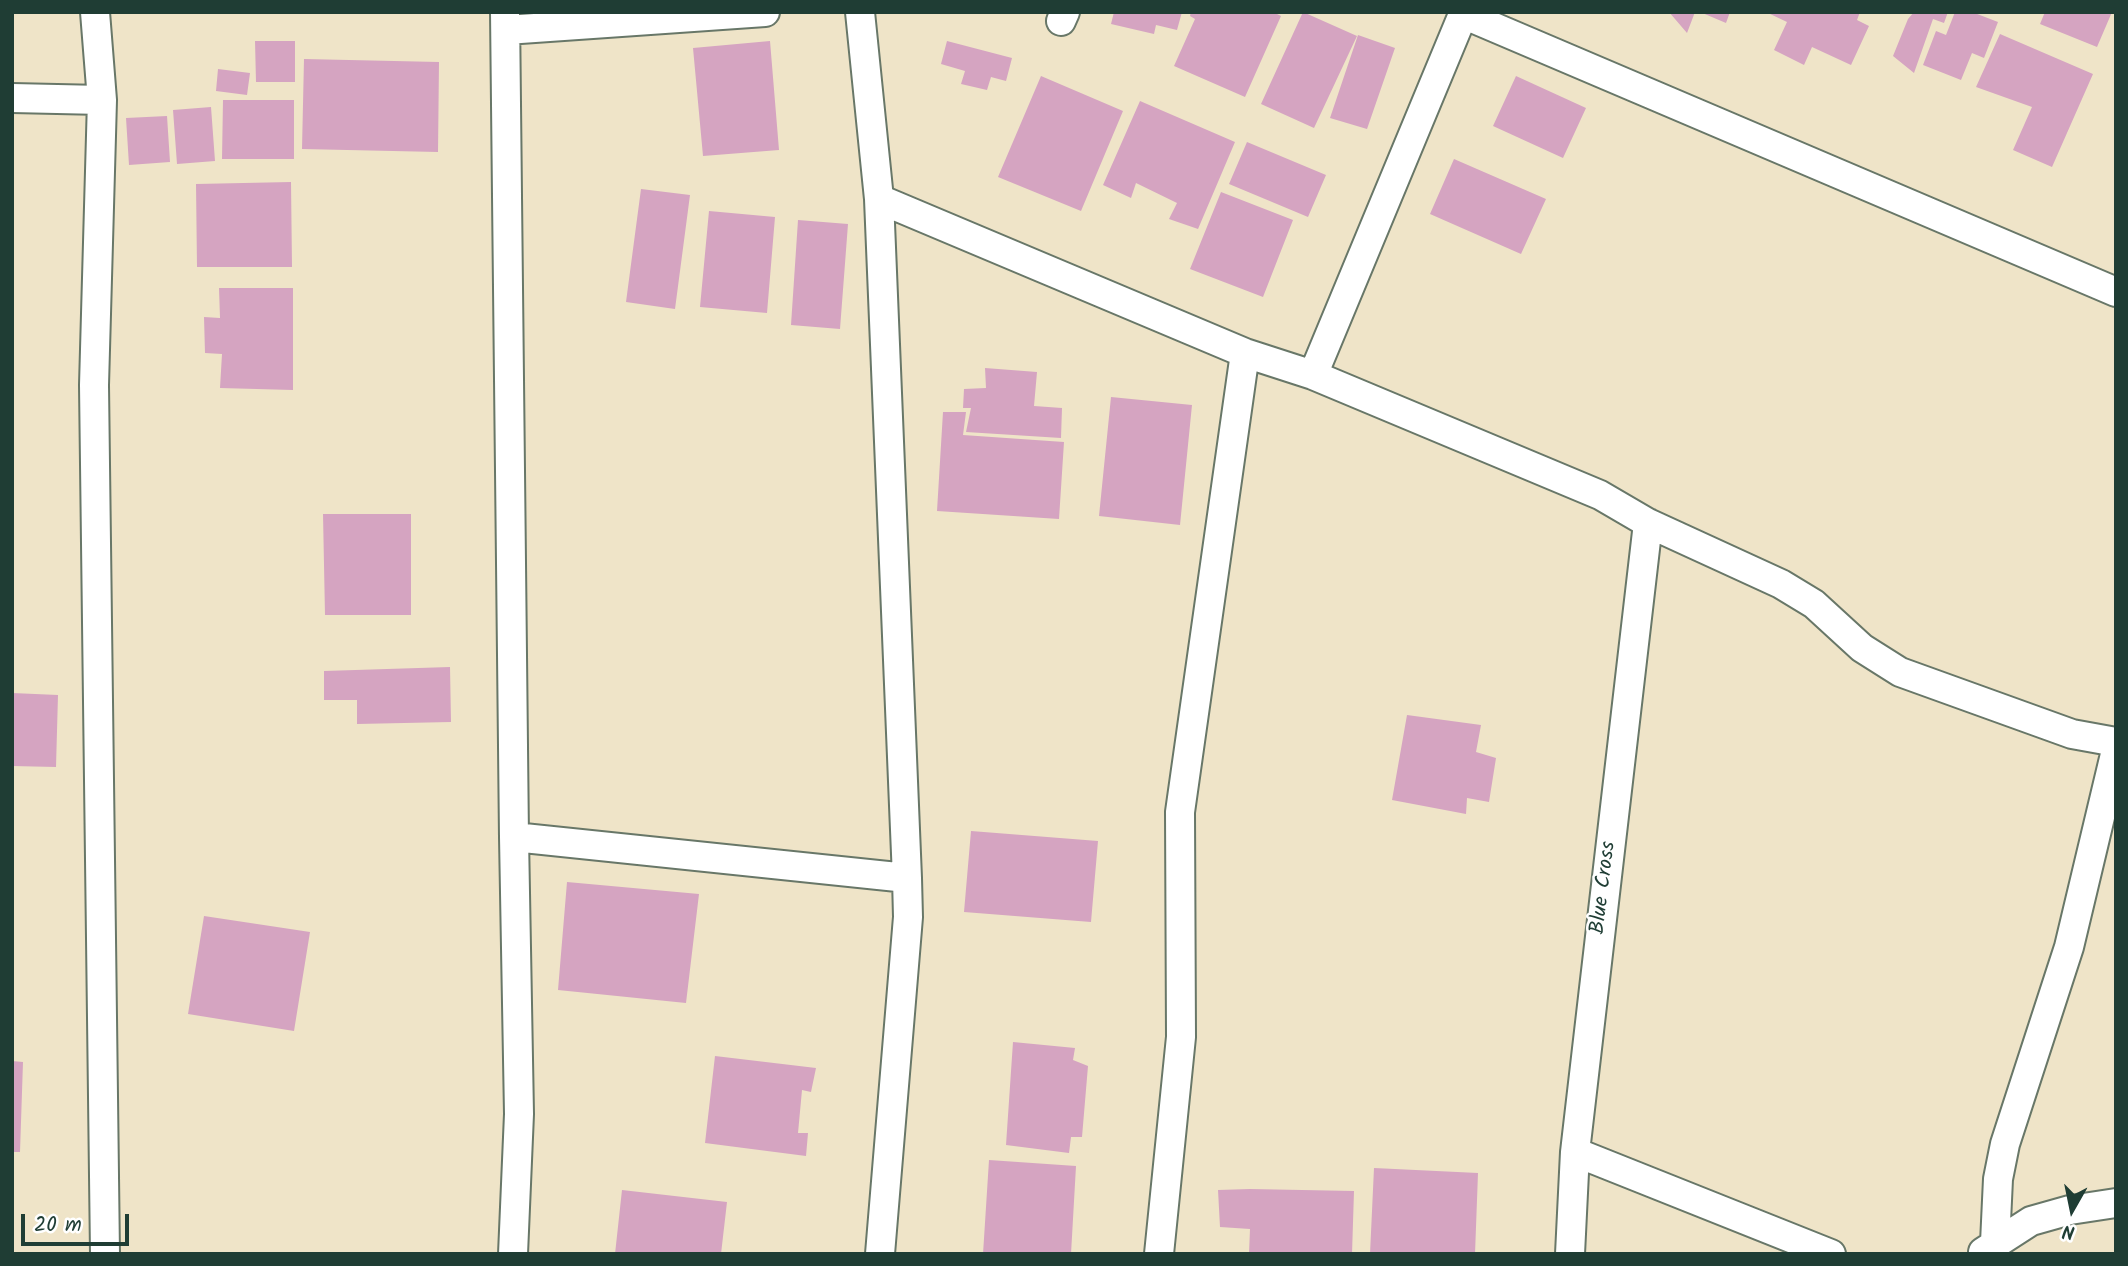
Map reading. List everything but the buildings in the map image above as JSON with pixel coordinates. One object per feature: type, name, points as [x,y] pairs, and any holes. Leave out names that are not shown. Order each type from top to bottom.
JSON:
[{"type":"street","points":[[95,12],[102,100],[94,385],[105,1254]]},
{"type":"street","points":[[513,1254],[519,1114],[505,21],[765,12]]},
{"type":"street","points":[[860,12],[879,199],[908,916],[880,1254]]},
{"type":"street","points":[[1312,375],[1463,13],[2116,292]]},
{"type":"street","points":[[12,98],[102,100]]},
{"type":"street","points":[[879,199],[1245,353],[1312,375],[1600,495],[1648,523],[1781,584],[1814,604],[1862,648],[1900,672],[2072,734],[2116,742]]},
{"type":"street","points":[[1159,1254],[1181,1037],[1180,812],[1245,353]]},
{"type":"street","name":"Blue Cross","points":[[1570,1254],[1575,1152],[1648,523]]},
{"type":"street","points":[[1988,1249],[2005,1144],[2069,947],[2116,750]]},
{"type":"street","points":[[514,837],[907,878]]},
{"type":"street","points":[[1575,1152],[1831,1254]]},
{"type":"street","points":[[1988,1249],[2031,1221],[2070,1210],[2116,1203]]}]
